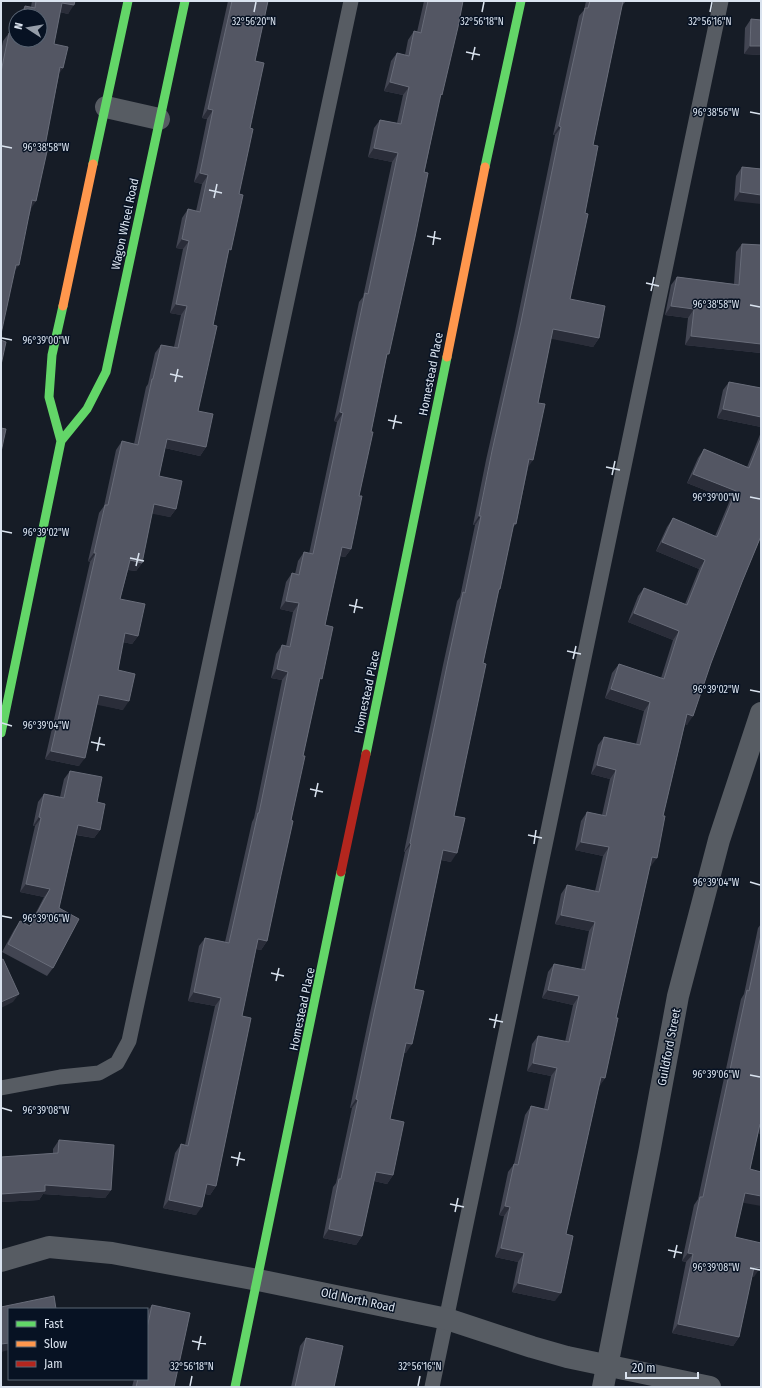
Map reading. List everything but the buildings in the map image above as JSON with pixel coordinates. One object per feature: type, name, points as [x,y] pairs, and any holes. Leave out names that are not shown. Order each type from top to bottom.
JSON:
[{"type":"street","name":"Wagon Wheel Road","points":[[1,733],[61,441],[49,397],[52,355],[128,1]]},
{"type":"street","name":"Wagon Wheel Road","points":[[61,441],[87,409],[106,372],[185,1]]},
{"type":"street","name":"Homestead Place","points":[[235,1387],[521,1]]},
{"type":"street","points":[[106,107],[159,119]]},
{"type":"street","name":"Guildford Street","points":[[603,1387],[678,996],[719,840],[761,713]]},
{"type":"street","name":"Old North Road","points":[[1,1261],[49,1247],[112,1253],[258,1280],[447,1319],[567,1357],[710,1387]]},
{"type":"lane","points":[[1,1088],[60,1077],[99,1072],[117,1062],[129,1041],[351,1]]},
{"type":"lane","points":[[432,1387],[721,1]]},
{"type":"traffic: fast","points":[[93,164],[128,1]]},
{"type":"traffic: fast","points":[[61,441],[87,409],[106,372],[185,1]]},
{"type":"traffic: fast","points":[[485,167],[521,1]]},
{"type":"traffic: fast","points":[[1,733],[61,441],[49,397],[52,355],[63,306]]},
{"type":"traffic: fast","points":[[366,754],[447,357]]},
{"type":"traffic: fast","points":[[235,1387],[341,872]]},
{"type":"traffic: slow","points":[[63,306],[93,164]]},
{"type":"traffic: slow","points":[[447,357],[485,167]]},
{"type":"traffic: jam","points":[[341,872],[366,754]]}]
